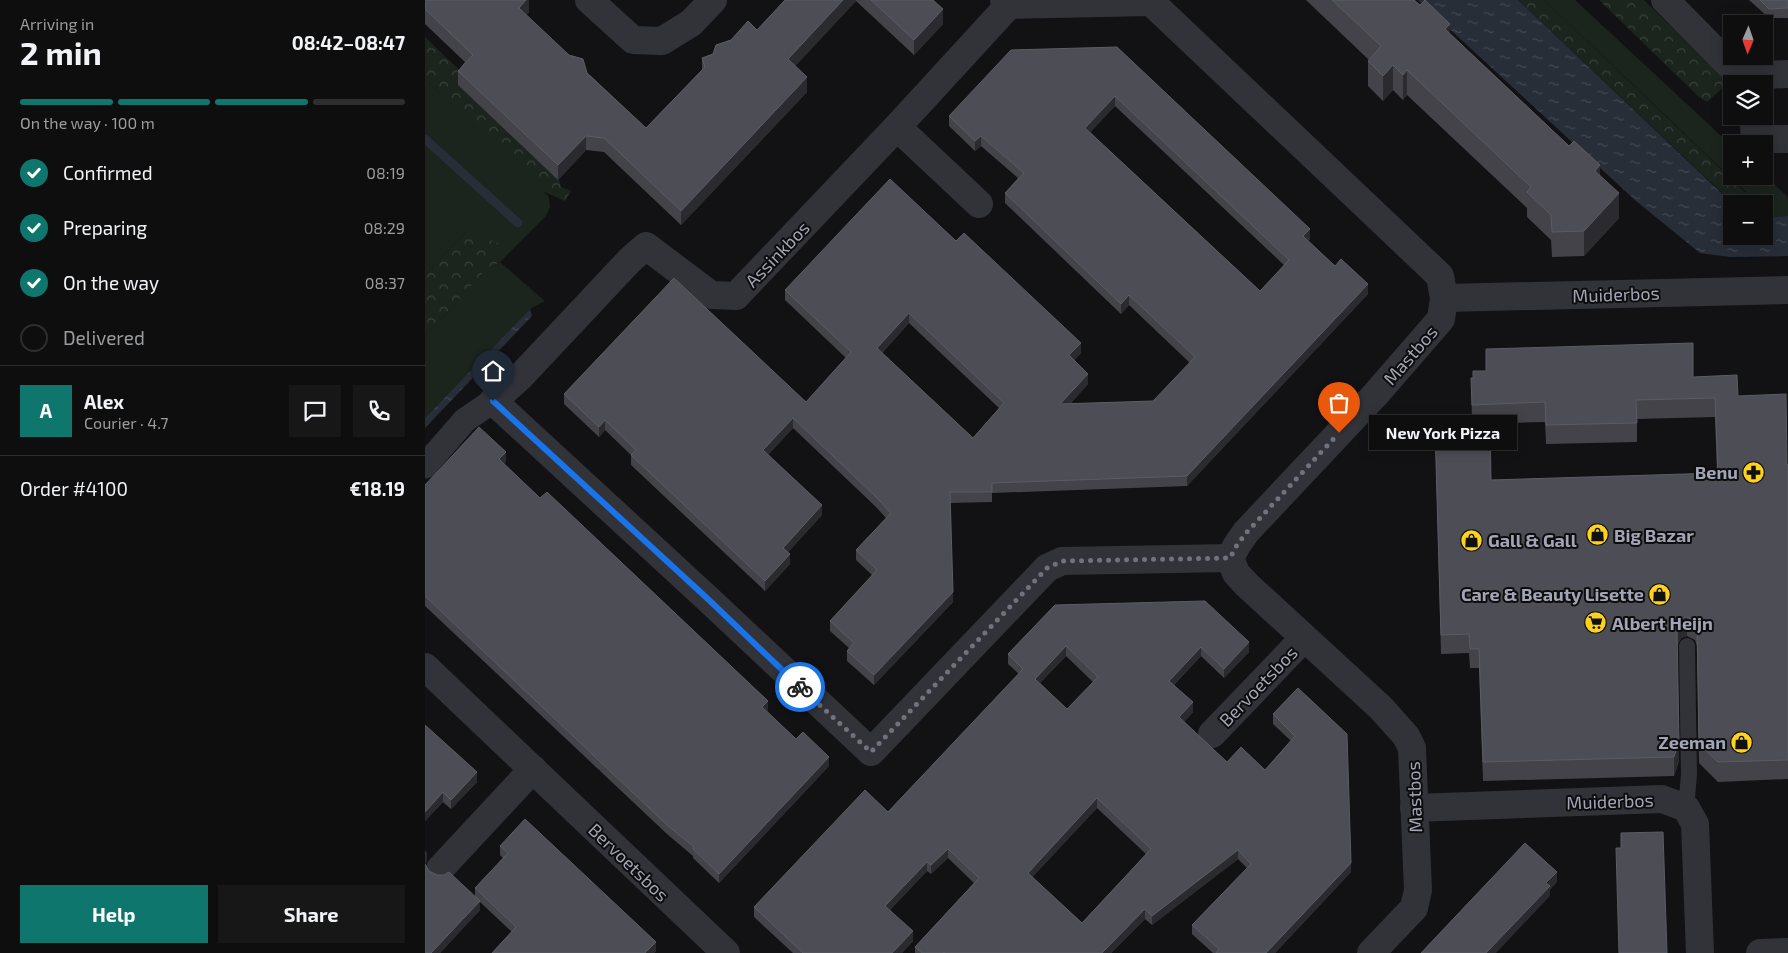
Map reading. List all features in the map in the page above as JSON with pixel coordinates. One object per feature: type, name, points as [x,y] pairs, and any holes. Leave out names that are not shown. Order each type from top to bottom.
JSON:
[{"type":"street","points":[[589,0],[633,40],[662,40],[691,23],[713,0]]},
{"type":"street","points":[[1665,0],[1744,75]]},
{"type":"street","name":"Mastbos","points":[[1006,3],[1151,1],[1440,276],[1444,298],[1441,319],[1375,395],[1247,532],[1230,558],[1236,573],[1247,585],[1381,708],[1406,736],[1412,748],[1418,890],[1413,908],[1371,953]]},
{"type":"street","name":"Assinkbos","points":[[425,466],[465,420],[493,401],[521,376],[630,260],[646,246],[711,295],[736,296],[897,128],[1006,3]]},
{"type":"street","points":[[1773,75],[1788,74]]},
{"type":"street","points":[[1754,125],[1755,139],[1788,139]]},
{"type":"street","points":[[897,128],[979,204]]},
{"type":"street","name":"Muiderbos","points":[[1444,298],[1788,290]]},
{"type":"street","points":[[493,401],[871,752],[1047,568],[1062,561],[1230,558]]},
{"type":"street","name":"Bervoetsbos","points":[[1212,734],[1304,638]]},
{"type":"street","name":"Bervoetsbos","points":[[425,667],[726,953]]},
{"type":"street","points":[[440,869],[533,769]]},
{"type":"street","name":"Muiderbos","points":[[1414,808],[1662,799],[1686,808]]},
{"type":"street","points":[[1686,808],[1695,824],[1700,953]]},
{"type":"street","points":[[1760,953],[1788,952]]},
{"type":"lane","points":[[1686,808],[1689,775],[1687,646]]},
{"type":"green space","points":[[1518,0],[1544,0],[1723,171],[1723,185],[1738,185],[1746,193],[1743,195],[1725,195]]},
{"type":"green space","points":[[1544,0],[1575,0],[1723,138],[1723,170]]},
{"type":"green space","points":[[1599,0],[1644,0],[1723,78],[1723,88],[1707,102],[1699,97]]},
{"type":"green space","points":[[425,37],[558,165],[557,173],[561,187],[571,191],[565,201],[542,191],[425,79]]},
{"type":"green space","points":[[425,79],[549,197],[550,207],[546,216],[500,262],[467,231],[425,275]]},
{"type":"green space","points":[[1773,183],[1788,197],[1788,216],[1773,217],[1773,195],[1743,195],[1746,192],[1739,185],[1773,185]]},
{"type":"green space","points":[[467,231],[503,245],[500,262],[484,272],[425,336],[425,275]]},
{"type":"green space","points":[[500,262],[545,301],[530,309],[425,418],[425,336],[484,272]]},
{"type":"water","points":[[1418,0],[1518,0],[1724,195],[1723,245],[1773,245],[1773,217],[1788,216],[1788,256],[1730,257],[1700,253],[1636,201]]},
{"type":"water","points":[[530,309],[532,316],[425,428],[425,418]]},
{"type":"building","points":[[425,0],[526,0],[519,8],[569,55],[583,59],[587,73],[646,128],[705,67],[702,58],[713,54],[716,45],[731,40],[748,21],[757,30],[785,0],[843,0],[788,59],[807,77],[681,211],[604,138],[586,136],[558,165],[458,71],[473,55],[425,9]]},
{"type":"building","points":[[871,0],[933,0],[943,9],[914,40]]},
{"type":"building","points":[[1332,0],[1414,0],[1420,5],[1425,0],[1450,24],[1445,29],[1569,146],[1574,141],[1600,165],[1595,171],[1619,193],[1584,231],[1552,232],[1551,215],[1527,192],[1531,187],[1407,70],[1403,75],[1393,65],[1383,76],[1368,61],[1381,46]]},
{"type":"building","points":[[1760,0],[1788,0],[1788,8],[1769,9]]},
{"type":"building","points":[[1117,47],[1310,229],[1303,236],[1335,266],[1341,259],[1368,284],[1187,476],[992,483],[992,492],[950,492],[953,592],[874,675],[847,651],[854,643],[830,621],[877,570],[856,550],[891,513],[793,418],[763,450],[822,505],[783,548],[790,554],[765,581],[631,455],[636,450],[605,420],[599,427],[564,394],[674,278],[806,402],[851,352],[785,290],[890,179],[956,241],[964,233],[1081,343],[1069,355],[1088,374],[1060,404],[1153,401],[1195,357],[1129,295],[1121,304],[1005,193],[1024,173],[981,136],[975,141],[949,116],[1011,50]],"holes":[[[1115,96],[1289,260],[1260,291],[1085,128]],[[909,313],[1004,403],[973,438],[877,348]]]},
{"type":"building","points":[[1693,343],[1693,377],[1737,375],[1738,396],[1786,394],[1788,465],[1788,760],[1718,762],[1699,744],[1697,627],[1695,621],[1687,617],[1681,619],[1677,627],[1679,742],[1674,757],[1483,762],[1479,649],[1470,649],[1469,634],[1441,635],[1435,427],[1490,425],[1491,480],[1718,473],[1715,398],[1636,400],[1637,423],[1546,425],[1545,402],[1472,405],[1471,378],[1473,378],[1473,371],[1486,371],[1486,349]]},
{"type":"building","points":[[479,427],[506,452],[499,459],[540,498],[547,492],[768,701],[762,707],[796,739],[803,732],[829,757],[719,874],[693,849],[694,847],[667,825],[425,596],[425,485]]},
{"type":"building","points":[[1205,601],[1249,642],[1224,669],[1201,647],[1169,681],[1193,702],[1179,717],[1227,762],[1241,747],[1265,770],[1295,736],[1273,714],[1298,688],[1347,734],[1351,863],[1266,953],[1216,953],[1219,949],[1192,925],[1251,864],[1238,850],[1152,916],[1145,909],[1102,953],[922,953],[915,947],[979,878],[948,849],[931,865],[927,862],[885,906],[913,931],[892,953],[803,953],[754,907],[865,790],[888,812],[1023,669],[1008,654],[1055,605]],"holes":[[[1066,646],[1098,677],[1067,709],[1035,679]],[[1097,798],[1151,849],[1082,923],[1028,873]]]},
{"type":"building","points":[[425,725],[477,772],[451,800],[443,792],[425,812]]},
{"type":"building","points":[[525,819],[656,942],[645,953],[492,953],[516,927],[475,888],[508,853],[500,846]]},
{"type":"building","points":[[1663,832],[1667,953],[1619,953],[1616,848],[1621,848],[1621,833]]},
{"type":"building","points":[[1525,843],[1557,872],[1546,883],[1550,886],[1486,953],[1421,953]]},
{"type":"building","points":[[425,864],[429,871],[437,875],[444,875],[449,872],[480,901],[431,953],[425,953]]},
{"type":"waterway","points":[[425,139],[518,223]]},
{"type":"way so far","points":[[800,687],[871,752],[1047,568],[1062,561],[1230,558],[1247,532],[1339,433]]},
{"type":"place","name":"New York Pizza","points":[[1339,433]]},
{"type":"place","name":"Benu","points":[[1754,472]]},
{"type":"place","name":"Big Bazar","points":[[1598,535]]},
{"type":"place","name":"Gall & Gall","points":[[1472,540]]},
{"type":"place","name":"Care & Beauty Lisette","points":[[1660,594]]},
{"type":"place","name":"Albert Heijn","points":[[1596,623]]},
{"type":"place","name":"Zeeman","points":[[1742,742]]},
{"type":"route","points":[[493,401],[709,600],[800,687]]}]
